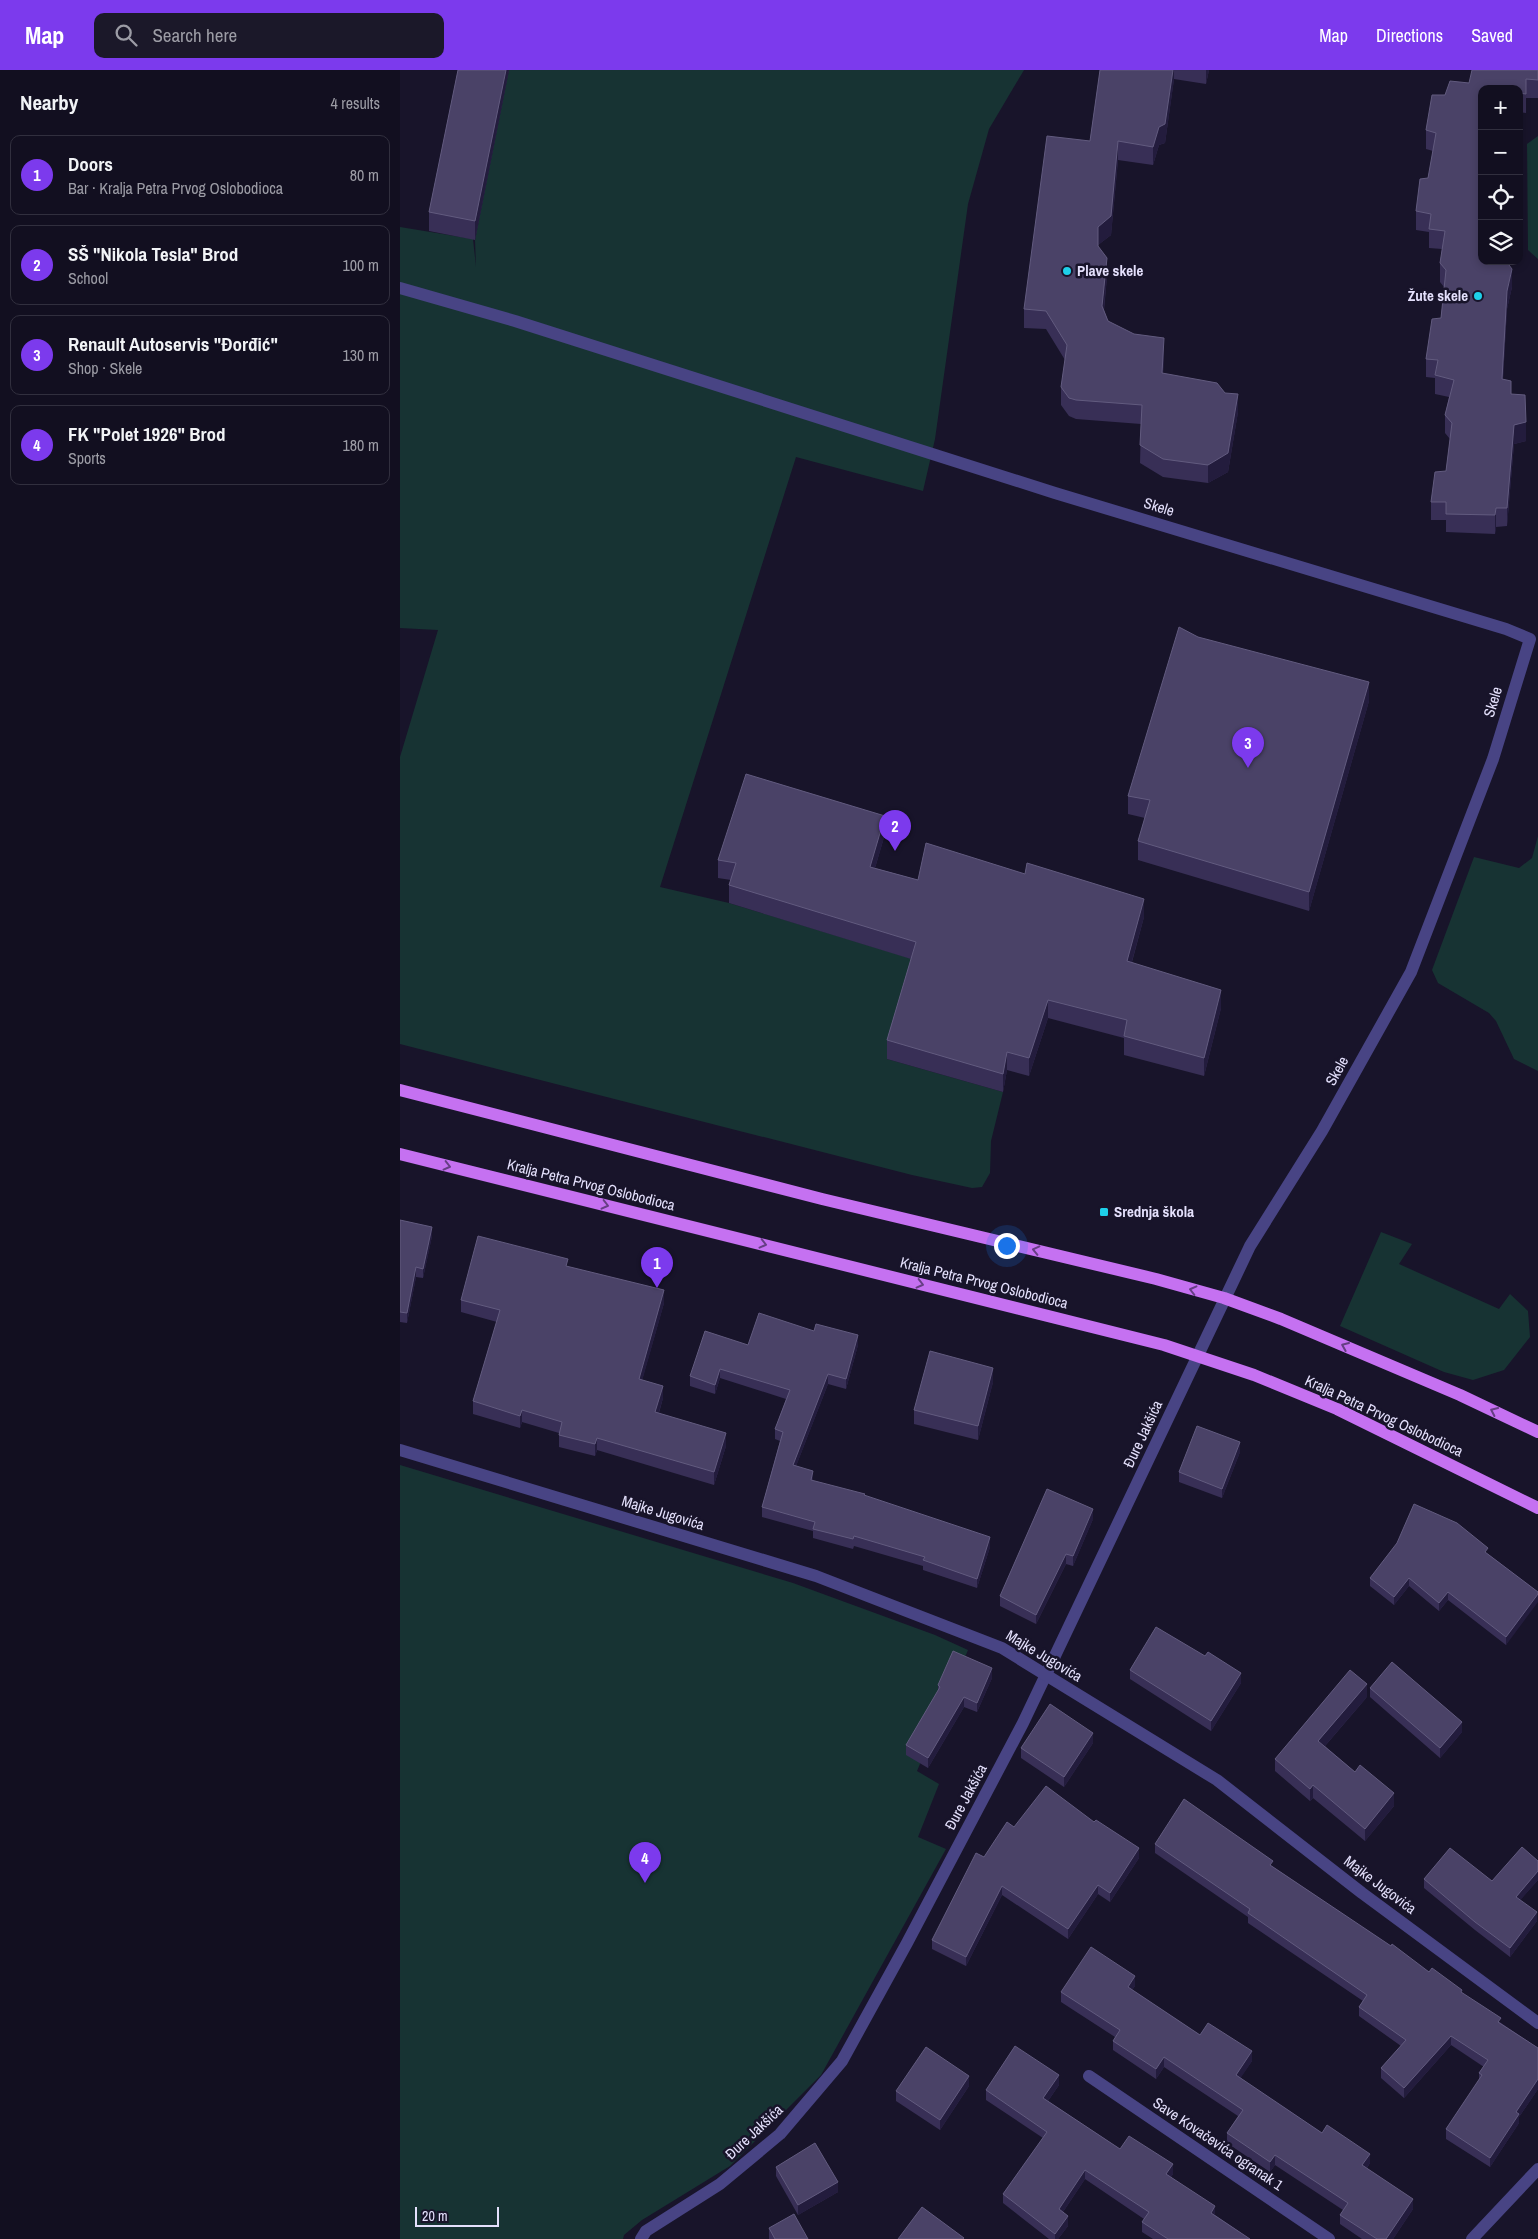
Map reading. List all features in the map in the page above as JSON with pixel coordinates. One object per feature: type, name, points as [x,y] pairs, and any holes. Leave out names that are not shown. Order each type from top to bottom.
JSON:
[{"type":"main road","points":[[400,1090],[822,1199],[1156,1279],[1224,1298],[1281,1319],[1460,1395],[1538,1432]]},
{"type":"main road","name":"Kralja Petra Prvog Oslobodioca","points":[[400,1154],[1133,1337],[1254,1375],[1338,1409],[1538,1508]]},
{"type":"street","name":"Skele","points":[[400,288],[515,321],[970,465],[1506,629],[1534,640],[1493,759],[1411,972],[1318,1140],[1250,1246],[1224,1298]]},
{"type":"street","name":"Đure Jakšića","points":[[641,2239],[646,2231],[720,2184],[780,2134],[842,2061],[907,1943],[1046,1675],[1224,1298]]},
{"type":"street","name":"Majke Jugovića","points":[[400,1450],[816,1576],[1002,1648],[1217,1780],[1362,1893],[1538,2023]]},
{"type":"street","name":"Save Kovačevića ogranak 1","points":[[1089,2076],[1328,2239]]},
{"type":"street","points":[[1472,2239],[1538,2169]]},
{"type":"green space","points":[[509,70],[1024,70],[989,129],[968,204],[935,439],[923,491],[796,457],[660,887],[729,903],[916,960],[887,1059],[1003,1092],[991,1141],[990,1173],[982,1187],[972,1188],[912,1175],[400,1044],[400,757],[438,630],[400,628],[400,227],[473,239],[476,267],[475,240]]},
{"type":"green space","points":[[1538,136],[1538,259],[1528,250],[1527,144]]},
{"type":"green space","points":[[1538,836],[1538,1071],[1514,1059],[1496,1021],[1489,1013],[1438,983],[1432,970],[1474,857],[1519,868],[1532,858]]},
{"type":"green space","points":[[1381,1232],[1412,1244],[1399,1264],[1499,1309],[1510,1294],[1528,1311],[1530,1337],[1504,1370],[1473,1380],[1444,1372],[1340,1326]]},
{"type":"green space","points":[[400,1465],[793,1583],[935,1635],[968,1650],[917,1771],[939,1784],[918,1837],[946,1849],[821,2075],[730,2166],[642,2220],[624,2235],[623,2239],[400,2239]]},
{"type":"building","points":[[458,70],[506,70],[475,221],[429,212]]},
{"type":"building","name":"Plave skele","points":[[1100,70],[1173,70],[1165,124],[1159,127],[1153,147],[1118,141],[1111,216],[1098,227],[1098,246],[1107,258],[1102,306],[1108,321],[1134,334],[1164,338],[1162,373],[1217,383],[1225,393],[1238,394],[1228,453],[1208,465],[1163,459],[1140,445],[1142,405],[1069,398],[1061,387],[1067,345],[1046,311],[1024,309],[1047,136],[1090,141]]},
{"type":"building","name":"Žute skele","points":[[1472,70],[1538,70],[1538,80],[1526,79],[1526,94],[1523,94],[1523,85],[1478,85],[1478,265],[1509,265],[1512,269],[1507,291],[1502,379],[1511,381],[1511,394],[1525,395],[1526,422],[1514,425],[1507,508],[1496,508],[1495,515],[1446,514],[1446,502],[1431,502],[1435,472],[1446,471],[1452,423],[1445,415],[1454,380],[1435,375],[1438,360],[1426,359],[1432,319],[1441,318],[1446,270],[1440,263],[1445,231],[1429,229],[1431,214],[1416,211],[1420,179],[1428,178],[1436,133],[1426,130],[1432,95],[1445,95],[1450,81],[1469,83]]},
{"type":"building","points":[[1179,627],[1198,637],[1369,682],[1309,892],[1138,841],[1150,800],[1128,796]]},
{"type":"building","points":[[746,774],[885,816],[870,867],[918,880],[926,843],[1025,874],[1027,863],[1144,899],[1127,961],[1221,990],[1204,1058],[1124,1036],[1127,1020],[1048,1000],[1029,1058],[1007,1052],[1003,1074],[887,1040],[916,942],[729,885],[736,863],[718,860]]},
{"type":"building","points":[[400,1220],[432,1227],[423,1269],[416,1267],[407,1313],[400,1312]]},
{"type":"building","points":[[478,1236],[568,1259],[566,1266],[664,1290],[639,1379],[663,1386],[655,1412],[726,1433],[714,1472],[597,1438],[595,1444],[559,1435],[562,1422],[522,1410],[520,1416],[473,1401],[500,1310],[461,1300]]},
{"type":"building","points":[[759,1313],[814,1331],[816,1324],[858,1335],[846,1379],[828,1374],[793,1465],[813,1471],[811,1480],[865,1494],[990,1537],[977,1579],[923,1560],[925,1557],[854,1536],[853,1539],[813,1529],[815,1522],[762,1507],[783,1432],[775,1429],[790,1390],[720,1369],[715,1385],[690,1376],[705,1331],[748,1345]]},
{"type":"building","points":[[930,1351],[993,1368],[978,1426],[914,1410]]},
{"type":"building","points":[[1197,1426],[1240,1442],[1222,1489],[1179,1472]]},
{"type":"building","points":[[1047,1489],[1093,1509],[1073,1556],[1066,1554],[1036,1615],[1000,1596]]},
{"type":"building","points":[[1414,1504],[1457,1523],[1488,1548],[1485,1552],[1538,1592],[1506,1637],[1448,1592],[1439,1603],[1409,1578],[1394,1597],[1370,1578],[1397,1543]]},
{"type":"building","points":[[1156,1627],[1205,1656],[1208,1652],[1241,1673],[1211,1721],[1130,1670]]},
{"type":"building","points":[[953,1651],[992,1668],[977,1703],[964,1697],[928,1758],[906,1745],[940,1687],[938,1685]]},
{"type":"building","points":[[1392,1662],[1462,1722],[1440,1748],[1370,1688]]},
{"type":"building","points":[[1350,1670],[1367,1684],[1318,1741],[1355,1772],[1360,1765],[1394,1793],[1365,1829],[1313,1785],[1310,1789],[1275,1759]]},
{"type":"building","points":[[1050,1704],[1093,1733],[1064,1777],[1021,1748]]},
{"type":"building","points":[[1046,1786],[1094,1822],[1096,1820],[1139,1848],[1110,1893],[1098,1885],[1068,1929],[1002,1886],[966,1957],[932,1940],[976,1853],[984,1857],[1007,1822],[1014,1827]]},
{"type":"building","points":[[1184,1799],[1273,1861],[1270,1865],[1391,1946],[1392,1944],[1429,1972],[1432,1968],[1462,1990],[1461,1992],[1501,2018],[1498,2022],[1538,2048],[1538,2079],[1516,2112],[1519,2114],[1490,2158],[1446,2129],[1482,2075],[1479,2073],[1488,2060],[1451,2036],[1404,2088],[1381,2068],[1406,2040],[1359,2007],[1367,1995],[1248,1913],[1250,1909],[1155,1844]]},
{"type":"building","points":[[1522,1847],[1538,1861],[1538,1871],[1516,1897],[1537,1912],[1510,1948],[1475,1922],[1424,1879],[1450,1848],[1492,1881]]},
{"type":"building","points":[[1091,1947],[1135,1976],[1128,1987],[1200,2035],[1208,2023],[1252,2051],[1236,2075],[1322,2133],[1327,2125],[1370,2154],[1362,2165],[1413,2199],[1386,2239],[1377,2239],[1340,2215],[1348,2203],[1275,2155],[1270,2162],[1227,2133],[1243,2110],[1164,2057],[1156,2069],[1113,2041],[1120,2030],[1061,1992]]},
{"type":"building","points":[[1015,2046],[1059,2075],[1043,2098],[1120,2149],[1129,2136],[1173,2164],[1166,2174],[1215,2206],[1211,2213],[1250,2239],[1168,2239],[1142,2222],[1149,2212],[1085,2170],[1059,2209],[1068,2216],[1055,2234],[1003,2194],[1047,2132],[986,2090]]},
{"type":"building","points":[[926,2047],[969,2076],[940,2120],[896,2091]]},
{"type":"building","points":[[815,2143],[838,2182],[798,2205],[776,2167]]},
{"type":"building","points":[[922,2207],[964,2238],[898,2239]]},
{"type":"building","points":[[794,2214],[808,2239],[775,2239],[769,2228]]},
{"type":"place","name":"Plave skele","points":[[1067,271]]},
{"type":"place","name":"Žute skele","points":[[1478,296]]},
{"type":"place","name":"Renault Autoservis \"Đorđić\"","points":[[1248,768]]},
{"type":"place","name":"SŠ \"Nikola Tesla\" Brod","points":[[895,851]]},
{"type":"place","name":"Srednja škola","points":[[1104,1212]]},
{"type":"place","name":"Doors","points":[[657,1288]]},
{"type":"place","name":"FK \"Polet 1926\" Brod","points":[[645,1883]]}]
